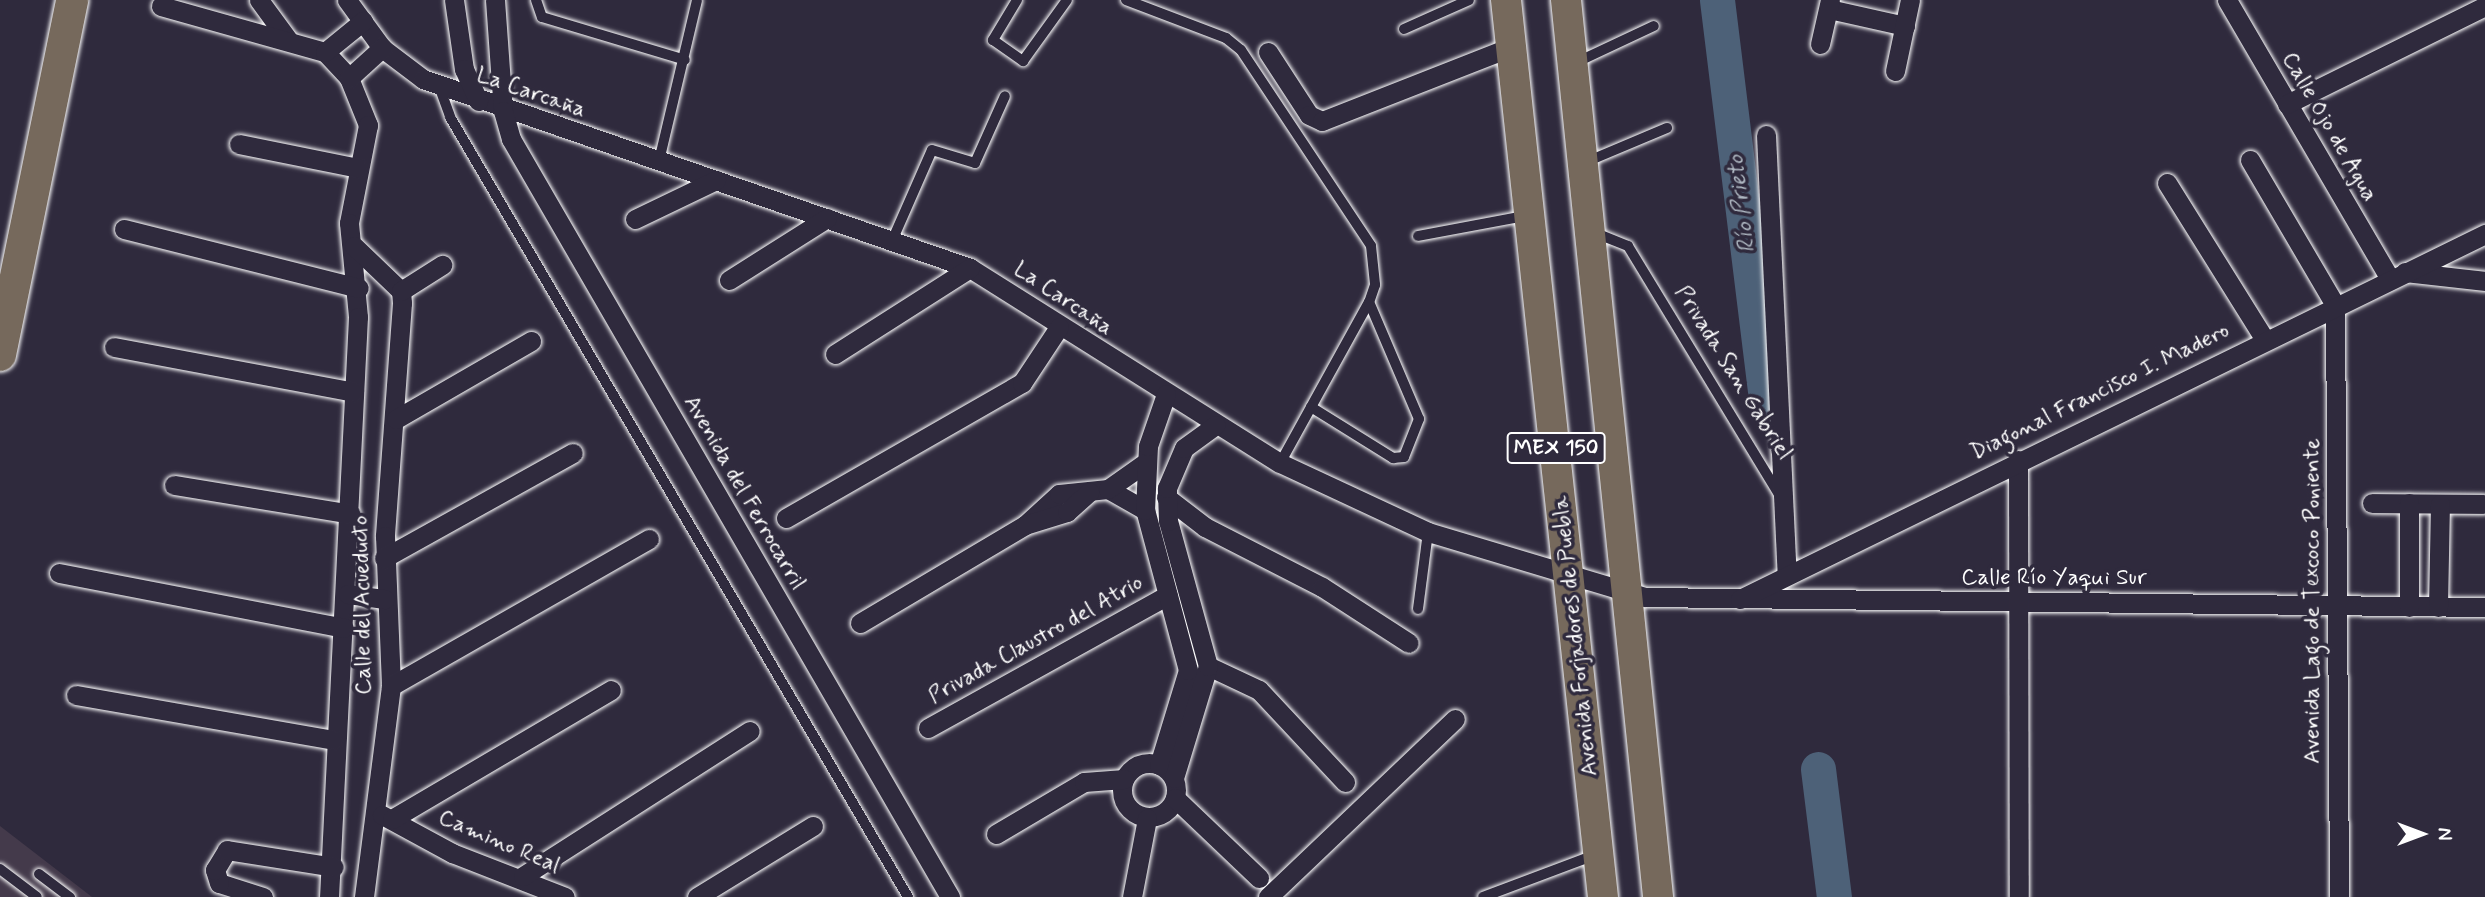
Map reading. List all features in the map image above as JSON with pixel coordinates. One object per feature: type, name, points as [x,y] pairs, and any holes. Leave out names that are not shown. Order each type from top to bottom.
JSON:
[{"type":"highway","points":[[0,355],[72,0]]},
{"type":"main road","name":"Avenida Forjadores de Puebla","points":[[1506,0],[1571,574],[1603,897]]},
{"type":"main road","name":"MEX 150","points":[[1566,0],[1658,897]]},
{"type":"street","points":[[259,0],[289,41]]},
{"type":"street","points":[[347,0],[382,48],[447,88]]},
{"type":"street","points":[[454,0],[464,69],[478,101]]},
{"type":"street","name":"Avenida del Ferrocarril","points":[[495,0],[503,111],[511,139],[950,897]]},
{"type":"street","points":[[1895,71],[1910,0]]},
{"type":"street","name":"Calle Ojo de Agua","points":[[2227,0],[2287,104],[2397,276]]},
{"type":"street","points":[[1820,44],[1830,4],[1905,26]]},
{"type":"street","points":[[161,6],[325,52],[363,22]]},
{"type":"street","points":[[2287,104],[2485,6]]},
{"type":"street","points":[[1268,51],[1309,115],[1322,121],[1511,47]]},
{"type":"street","points":[[349,78],[382,48]]},
{"type":"street","name":"Calle del Acueducto","points":[[325,52],[349,78],[368,125],[349,223],[359,288],[348,594],[333,740],[334,867],[329,897]]},
{"type":"street","name":"La Carcaña","points":[[447,88],[503,111],[716,180],[970,268],[1059,327],[1280,463],[1428,532],[1625,591]]},
{"type":"street","points":[[1766,135],[1780,496]]},
{"type":"street","points":[[239,144],[358,168]]},
{"type":"street","points":[[2250,160],[2335,305]]},
{"type":"street","points":[[635,219],[716,180]]},
{"type":"street","points":[[2167,183],[2264,338]]},
{"type":"street","points":[[729,279],[827,218]]},
{"type":"street","points":[[124,229],[359,288]]},
{"type":"street","name":"Diagonal Francisco I. Madero","points":[[1739,600],[1787,573],[2264,338],[2485,234]]},
{"type":"street","points":[[354,246],[401,291],[442,265]]},
{"type":"street","points":[[835,354],[970,268]]},
{"type":"street","points":[[2397,276],[2485,281]]},
{"type":"street","name":"Calle del Acueducto","points":[[364,897],[385,816],[391,685],[384,558],[396,419],[401,291]]},
{"type":"street","name":"Avenida Lago de Texcoco Poniente","points":[[2335,305],[2339,897]]},
{"type":"street","points":[[786,518],[1022,383],[1059,327]]},
{"type":"street","points":[[396,419],[531,341]]},
{"type":"street","points":[[114,347],[354,393]]},
{"type":"street","points":[[1166,394],[1145,463],[1145,510],[1188,670],[1167,771],[1175,798],[1259,878]]},
{"type":"street","points":[[1167,771],[1208,666],[1174,542],[1166,497],[1185,448],[1216,425]]},
{"type":"street","points":[[384,558],[573,453]]},
{"type":"street","points":[[2018,460],[2020,897]]},
{"type":"street","points":[[860,623],[1025,525],[1061,516],[1145,463]]},
{"type":"street","points":[[174,485],[351,514]]},
{"type":"street","points":[[1099,491],[1145,510]]},
{"type":"street","name":"Privada San Gabriel","points":[[1780,496],[1787,573]]},
{"type":"street","points":[[1166,497],[1205,527],[1322,587],[1409,643]]},
{"type":"street","points":[[2372,503],[2483,504]]},
{"type":"street","points":[[2409,503],[2409,607]]},
{"type":"street","points":[[2438,607],[2440,504]]},
{"type":"street","points":[[1174,542],[1205,527]]},
{"type":"street","points":[[391,685],[649,539]]},
{"type":"street","points":[[59,573],[344,628]]},
{"type":"street","name":"Calle Río Yaqui Sur","points":[[1625,591],[1675,601],[2485,607]]},
{"type":"street","points":[[348,594],[385,599]]},
{"type":"street","name":"Privada Claustro del Atrio","points":[[928,727],[1168,595]]},
{"type":"street","points":[[1208,666],[1259,690],[1345,782]]},
{"type":"street","points":[[385,816],[611,690]]},
{"type":"street","points":[[76,695],[160,715],[333,740]]},
{"type":"street","points":[[1268,897],[1455,719]]},
{"type":"street","points":[[523,876],[750,731]]},
{"type":"street","points":[[996,834],[1071,787],[1124,779],[1143,763],[1167,771]]},
{"type":"street","points":[[1124,779],[1125,805],[1147,818],[1165,813],[1175,798]]},
{"type":"street","name":"Camino Real","points":[[385,816],[452,853],[523,876],[565,897]]},
{"type":"street","points":[[1132,897],[1147,818]]},
{"type":"street","points":[[697,897],[813,826]]},
{"type":"street","points":[[263,897],[219,883],[215,870],[227,850],[334,867]]},
{"type":"lane","points":[[536,0],[542,18],[685,60]]},
{"type":"lane","points":[[658,162],[685,60],[697,0]]},
{"type":"lane","points":[[1017,0],[993,40],[1023,61],[1067,0]]},
{"type":"lane","points":[[1126,0],[1226,38],[1255,67],[1371,246],[1375,285],[1369,302],[1280,463]]},
{"type":"lane","points":[[1404,29],[1469,0]]},
{"type":"lane","points":[[1572,64],[1654,26]]},
{"type":"lane","points":[[447,88],[450,117],[908,897]]},
{"type":"lane","points":[[892,241],[932,150],[975,163],[1005,96]]},
{"type":"lane","points":[[1583,163],[1667,128]]},
{"type":"lane","points":[[1419,236],[1530,215]]},
{"type":"lane","name":"Privada San Gabriel","points":[[1589,232],[1628,246],[1780,496]]},
{"type":"lane","points":[[1311,407],[1393,458],[1404,457],[1419,419],[1369,302]]},
{"type":"lane","points":[[1418,609],[1428,532]]},
{"type":"lane","points":[[1483,897],[1599,854]]},
{"type":"lane","points":[[0,869],[37,897]]},
{"type":"lane","points":[[39,874],[71,897]]},
{"type":"shaded area","points":[[0,826],[92,897],[0,897]]},
{"type":"waterway","name":"Río Prieto","points":[[1717,0],[1767,409]]},
{"type":"waterway","name":"Río Prieto","points":[[1818,769],[1834,897]]}]
